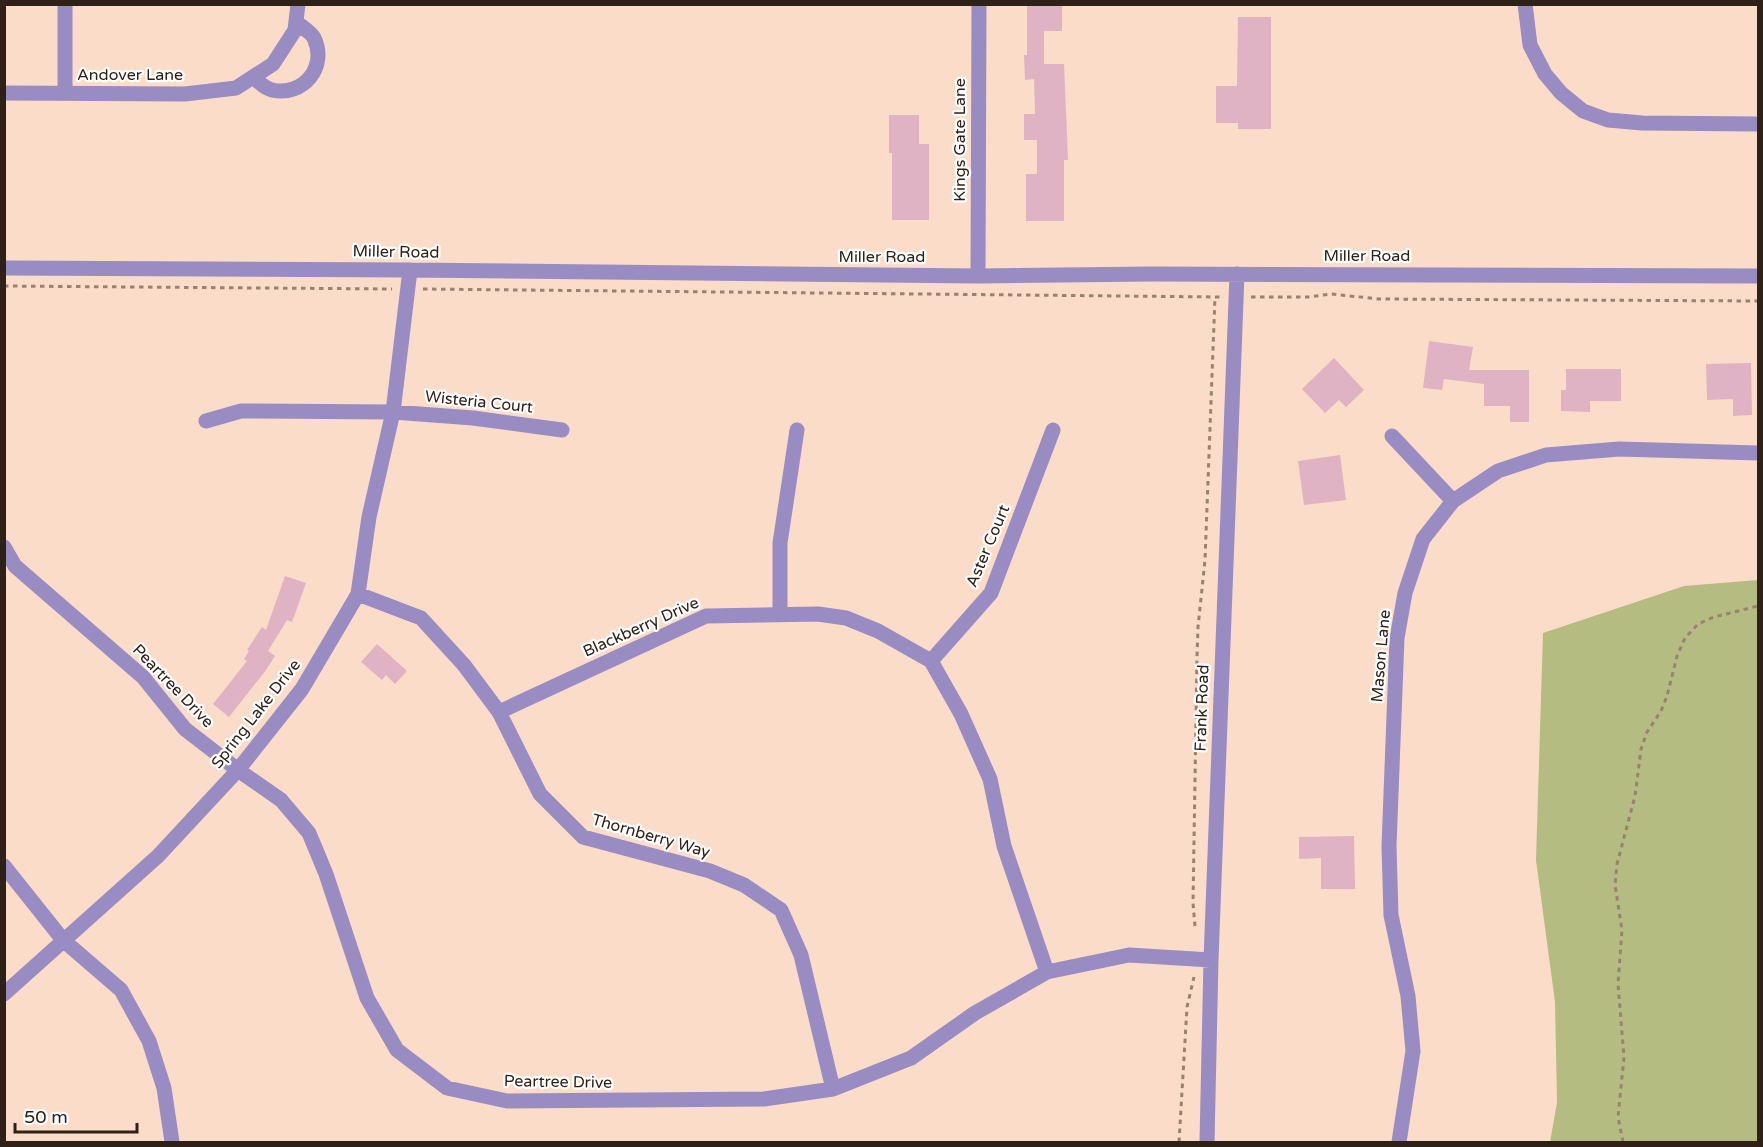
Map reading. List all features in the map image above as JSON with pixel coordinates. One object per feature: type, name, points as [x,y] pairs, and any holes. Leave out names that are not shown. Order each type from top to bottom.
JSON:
[{"type":"street","points":[[65,4],[65,93]]},
{"type":"street","name":"Andover Lane","points":[[4,93],[185,94],[236,88],[273,64],[295,30],[298,4]]},
{"type":"street","name":"Kings Gate Lane","points":[[978,276],[979,4]]},
{"type":"street","points":[[1525,4],[1530,45],[1545,74],[1561,93],[1583,111],[1608,120],[1642,123],[1758,124]]},
{"type":"street","points":[[252,77],[270,90],[292,91],[311,78],[319,58],[313,37],[296,22]]},
{"type":"street","name":"Miller Road","points":[[4,268],[978,276],[1237,274],[1758,276]]},
{"type":"street","name":"Spring Lake Drive","points":[[4,994],[158,856],[238,770],[302,689],[358,594],[369,517],[393,412],[410,270]]},
{"type":"street","name":"Frank Road","points":[[1207,1143],[1203,959],[1237,274]]},
{"type":"street","name":"Wisteria Court","points":[[206,421],[241,411],[393,412],[473,417],[562,430]]},
{"type":"street","points":[[780,614],[780,543],[797,430]]},
{"type":"street","name":"Aster Court","points":[[931,661],[992,593],[1053,430]]},
{"type":"street","points":[[1392,436],[1453,501]]},
{"type":"street","name":"Mason Lane","points":[[1399,1143],[1413,1051],[1408,996],[1391,915],[1390,892],[1389,846],[1397,638],[1405,593],[1423,539],[1453,501],[1498,471],[1546,455],[1619,449],[1758,453]]},
{"type":"street","name":"Peartree Drive","points":[[4,547],[10,570],[143,677],[185,729],[281,800],[309,832],[326,874],[367,998],[397,1050],[447,1088],[507,1101],[764,1099],[833,1089],[911,1058],[975,1013],[1047,972],[1129,955],[1203,959]]},
{"type":"street","name":"Thornberry Way","points":[[358,594],[421,618],[464,665],[499,712],[540,794],[583,837],[710,872],[744,885],[781,910],[801,955],[833,1089]]},
{"type":"street","name":"Blackberry Drive","points":[[499,712],[706,616],[818,614],[846,618],[878,631],[931,661]]},
{"type":"street","points":[[931,661],[960,714],[990,779],[1004,846],[1047,972]]},
{"type":"street","points":[[4,866],[63,940],[121,990],[149,1041],[164,1088],[172,1143]]},
{"type":"path","points":[[4,286],[1215,297],[1308,297],[1332,294],[1379,299],[1758,302]]},
{"type":"path","points":[[1179,1143],[1186,1007],[1203,959],[1193,903],[1198,637],[1205,570],[1215,297]]},
{"type":"path","points":[[1623,1143],[1618,1117],[1624,1057],[1618,984],[1622,930],[1615,885],[1617,864],[1635,796],[1641,749],[1647,732],[1661,711],[1667,696],[1677,656],[1685,638],[1698,624],[1714,617],[1758,606]]},
{"type":"green space","points":[[1758,580],[1758,1142],[1550,1142],[1557,1103],[1555,1002],[1536,860],[1543,633],[1684,586]]},
{"type":"building","points":[[1027,4],[1062,4],[1062,31],[1044,31],[1044,64],[1064,64],[1068,160],[1064,160],[1064,221],[1026,221],[1026,174],[1037,174],[1037,140],[1024,140],[1024,114],[1035,114],[1034,79],[1025,80]]},
{"type":"building","points":[[1238,17],[1271,17],[1271,129],[1238,129],[1238,123],[1216,123],[1216,86],[1237,86]]},
{"type":"building","points":[[889,115],[919,115],[919,144],[929,144],[929,220],[892,220],[892,153],[889,153]]},
{"type":"building","points":[[1429,341],[1473,347],[1469,370],[1529,370],[1529,422],[1510,422],[1510,406],[1484,406],[1484,384],[1444,379],[1442,390],[1423,388]]},
{"type":"building","points":[[1334,358],[1364,390],[1346,407],[1339,400],[1325,413],[1302,389]]},
{"type":"building","points":[[1751,363],[1752,415],[1733,416],[1733,399],[1707,400],[1706,364]]},
{"type":"building","points":[[1566,369],[1621,369],[1621,401],[1590,401],[1590,412],[1561,411],[1561,390],[1566,390]]},
{"type":"building","points":[[1340,455],[1346,500],[1304,505],[1298,461]]},
{"type":"building","points":[[285,576],[306,583],[292,622],[287,620],[268,651],[275,656],[229,717],[213,704],[247,661],[244,659],[249,651],[247,650],[262,627],[266,630]]},
{"type":"building","points":[[377,644],[407,671],[395,684],[386,675],[382,680],[361,662]]},
{"type":"building","points":[[1354,836],[1355,889],[1321,889],[1321,858],[1299,859],[1299,837]]}]
